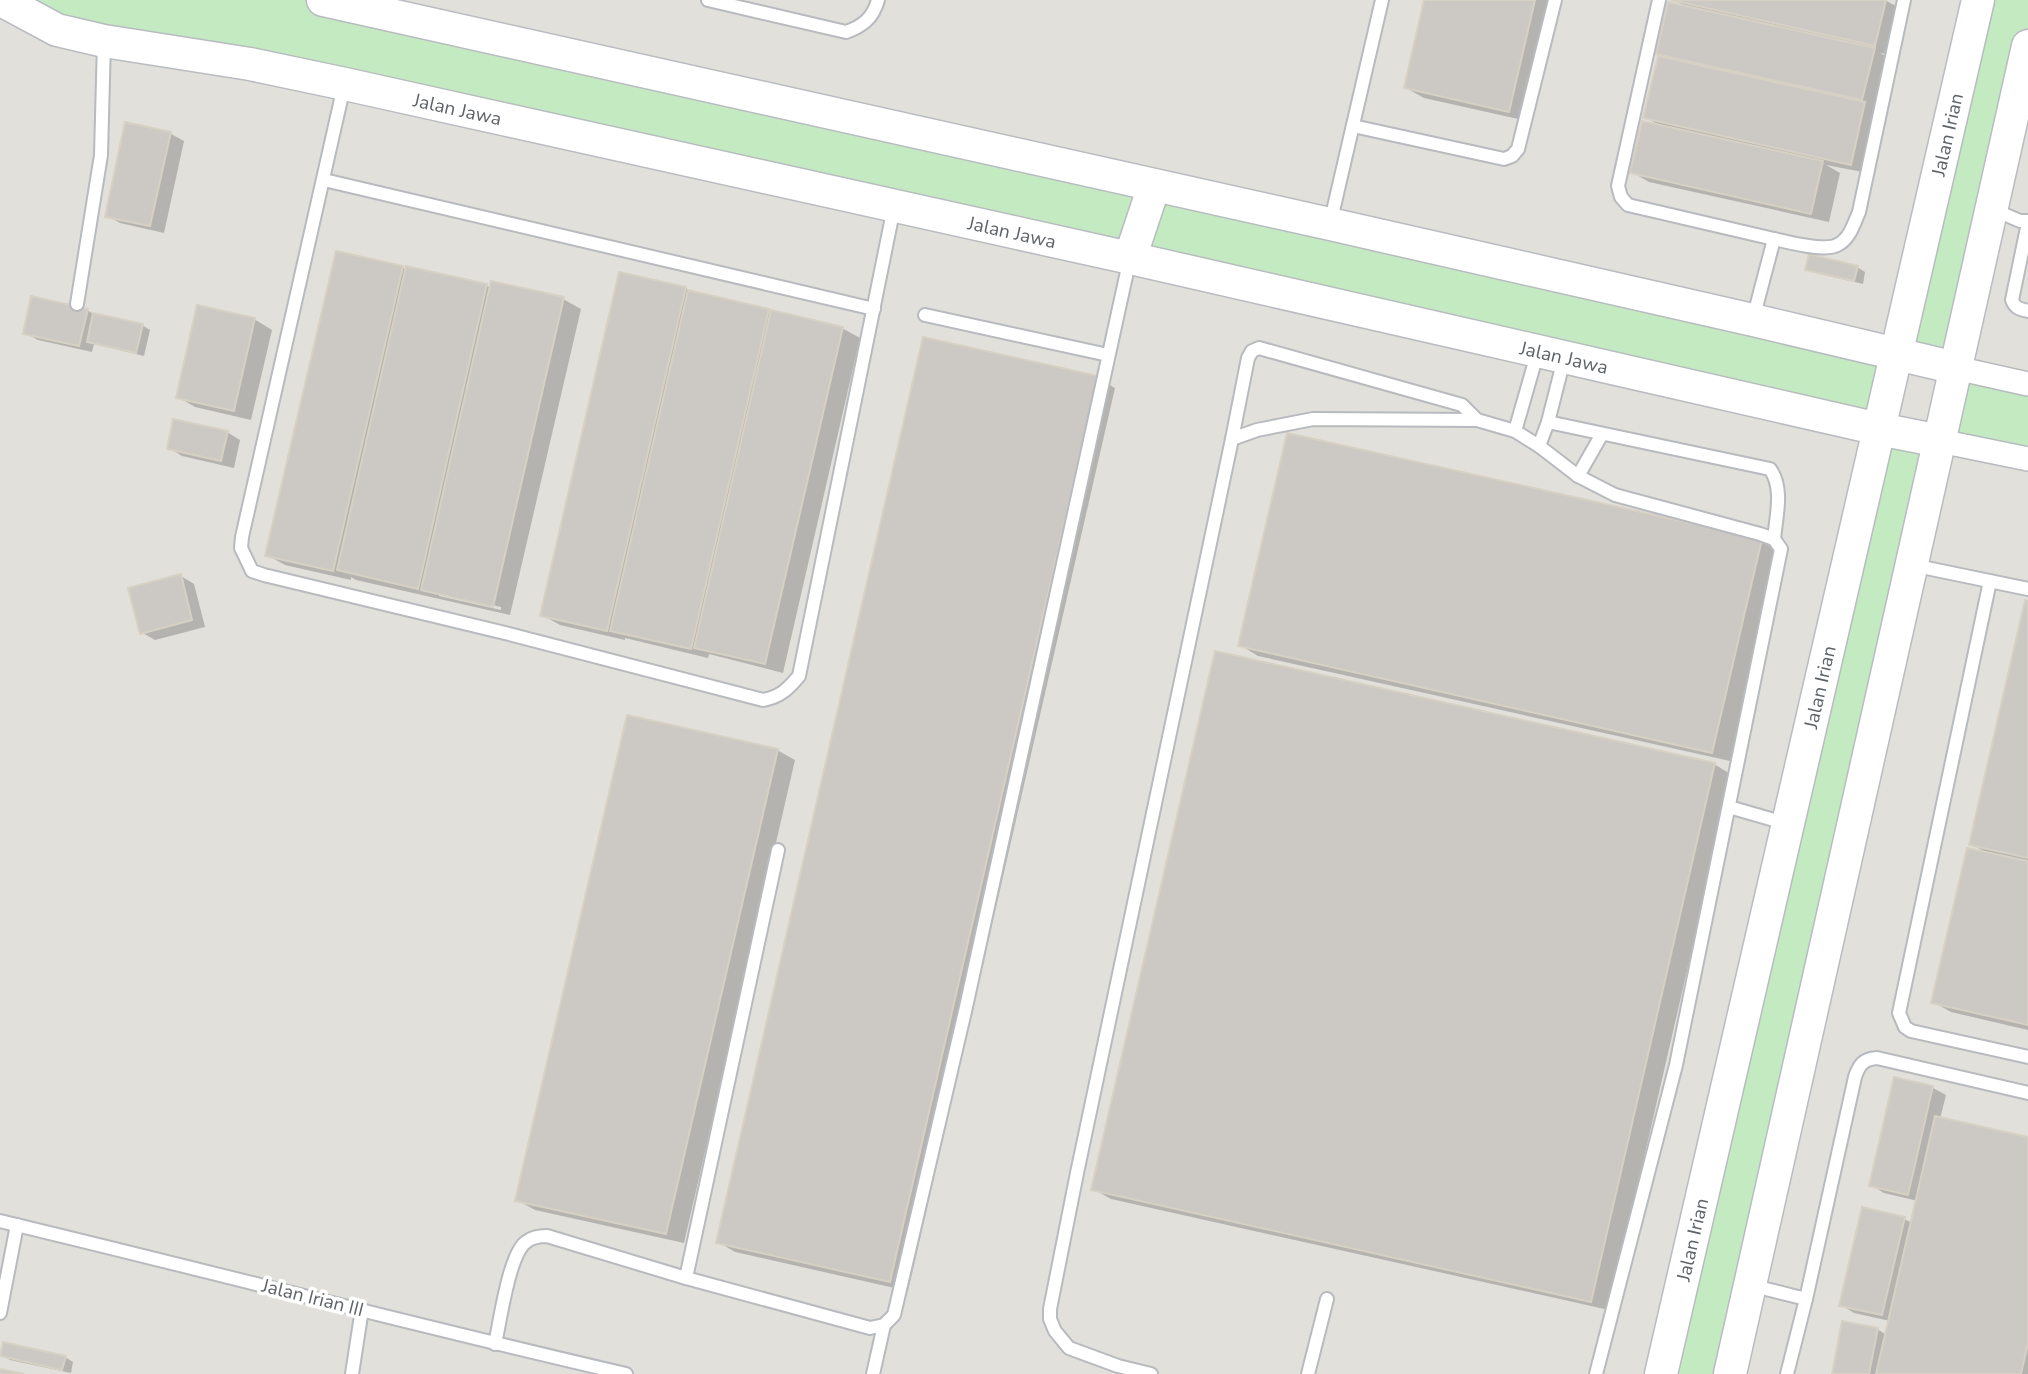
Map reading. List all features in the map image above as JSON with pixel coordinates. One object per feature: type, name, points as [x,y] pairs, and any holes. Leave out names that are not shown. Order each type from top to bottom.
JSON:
[{"type":"street","points":[[323,0],[375,6],[2028,384]]},
{"type":"street","name":"Jalan Irian","points":[[1661,1374],[1978,0]]},
{"type":"street","name":"Jalan Jawa","points":[[5,6],[57,30],[104,41],[250,64],[345,84],[1130,258],[1879,429],[2028,459]]},
{"type":"street","points":[[1730,1374],[2028,46]]},
{"type":"street","points":[[1130,258],[1154,186]]},
{"type":"lane","points":[[708,0],[846,32],[860,27],[868,20],[878,0]]},
{"type":"lane","points":[[1330,224],[1382,0]]},
{"type":"lane","points":[[1353,126],[1504,159],[1512,156],[1518,149],[1555,0]]},
{"type":"lane","points":[[1660,0],[1618,186],[1620,197],[1628,205],[1774,239],[1829,248],[1840,244],[1849,234],[1859,212],[1904,0]]},
{"type":"lane","points":[[77,304],[101,155],[104,41]]},
{"type":"lane","points":[[345,84],[242,537],[241,548],[252,571],[763,700],[775,698],[785,692],[799,676],[894,207]]},
{"type":"lane","points":[[324,180],[874,309]]},
{"type":"lane","points":[[1991,209],[2028,222],[2012,300],[2014,306],[2028,311]]},
{"type":"lane","points":[[1753,320],[1774,239]]},
{"type":"lane","points":[[873,1374],[884,1325],[894,1315],[966,1007],[1130,258]]},
{"type":"lane","points":[[925,315],[1108,355]]},
{"type":"lane","points":[[1151,1374],[1118,1366],[1069,1348],[1055,1331],[1050,1310],[1248,358],[1252,351],[1259,348],[1462,405],[1477,420]]},
{"type":"lane","points":[[1539,446],[1548,422],[1551,354]]},
{"type":"lane","points":[[1515,431],[1551,354]]},
{"type":"lane","points":[[1232,439],[1257,430],[1313,419],[1477,420],[1515,431],[1578,476],[1615,495],[1774,539]]},
{"type":"lane","points":[[1548,422],[1770,469],[1778,486],[1774,539],[1781,549],[1729,807],[1676,1065],[1596,1374]]},
{"type":"lane","points":[[1578,476],[1602,434]]},
{"type":"lane","points":[[1911,565],[2028,588]]},
{"type":"lane","points":[[1990,581],[1899,1013],[1905,1027],[1911,1031],[2028,1057]]},
{"type":"lane","points":[[1729,807],[1788,824]]},
{"type":"lane","points":[[686,1278],[778,850]]},
{"type":"lane","points":[[1787,1374],[1859,1065],[1877,1058],[2028,1093]]},
{"type":"lane","name":"Jalan Irian III","points":[[0,1221],[626,1374]]},
{"type":"lane","points":[[0,1312],[17,1226]]},
{"type":"lane","points":[[495,1344],[515,1255],[525,1242],[535,1237],[547,1236],[686,1278],[870,1328],[884,1325]]},
{"type":"lane","points":[[1750,1285],[1806,1299]]},
{"type":"lane","points":[[1308,1374],[1327,1299]]},
{"type":"lane","points":[[352,1374],[362,1309]]},
{"type":"shaded area","points":[[0,0],[2028,0],[2028,1374],[0,1374]]},
{"type":"green space","points":[[1,0],[323,0],[1897,354],[1978,0],[2028,0],[2028,46],[1956,367],[2028,384],[2028,460],[1940,441],[1730,1374],[1664,1374],[1878,429],[345,84]],"holes":[[[1897,354],[1956,368],[1939,440],[1879,429]]]},
{"type":"building","points":[[1424,0],[1535,0],[1509,112],[1404,88]]},
{"type":"building","points":[[1671,0],[1886,0],[1875,46]]},
{"type":"building","points":[[1668,2],[1875,48],[1862,100],[1656,54]]},
{"type":"building","points":[[1658,56],[1865,102],[1851,165],[1643,118]]},
{"type":"building","points":[[1642,121],[1823,161],[1811,214],[1630,173]]},
{"type":"building","points":[[125,122],[171,132],[150,226],[105,217]]},
{"type":"building","points":[[336,251],[403,266],[333,571],[265,556]]},
{"type":"building","points":[[1809,254],[1858,266],[1854,281],[1805,270]]},
{"type":"building","points":[[406,266],[487,284],[418,589],[337,570]]},
{"type":"building","points":[[619,272],[686,287],[607,631],[540,616]]},
{"type":"building","points":[[491,281],[564,297],[493,607],[421,590]]},
{"type":"building","points":[[688,290],[769,309],[691,649],[610,631]]},
{"type":"building","points":[[31,296],[88,309],[79,346],[23,334]]},
{"type":"building","points":[[197,305],[255,318],[234,411],[176,398]]},
{"type":"building","points":[[771,310],[843,327],[765,664],[694,648]]},
{"type":"building","points":[[93,313],[143,324],[136,353],[87,342]]},
{"type":"building","points":[[923,337],[1098,376],[890,1282],[716,1243]]},
{"type":"building","points":[[173,419],[228,431],[221,461],[167,449]]},
{"type":"building","points":[[1287,433],[1762,539],[1712,753],[1238,646]]},
{"type":"building","points":[[181,574],[192,620],[140,634],[128,588]]},
{"type":"building","points":[[2025,600],[2028,601],[2028,858],[1969,845]]},
{"type":"building","points":[[1215,651],[1715,763],[1591,1302],[1091,1190]]},
{"type":"building","points":[[627,715],[778,749],[666,1234],[515,1201]]},
{"type":"building","points":[[1967,848],[2028,861],[2028,1025],[1931,1003]]},
{"type":"building","points":[[1894,1077],[1933,1086],[1908,1195],[1869,1186]]},
{"type":"building","points":[[1935,1116],[2028,1137],[2028,1343],[2021,1374],[1876,1374]]},
{"type":"building","points":[[1862,1207],[1905,1217],[1882,1315],[1839,1306]]},
{"type":"building","points":[[1842,1321],[1878,1328],[1869,1374],[1832,1374]]},
{"type":"building","points":[[3,1342],[66,1356],[62,1370],[0,1356]]},
{"type":"building","points":[[0,1369],[24,1374],[0,1374]]}]
